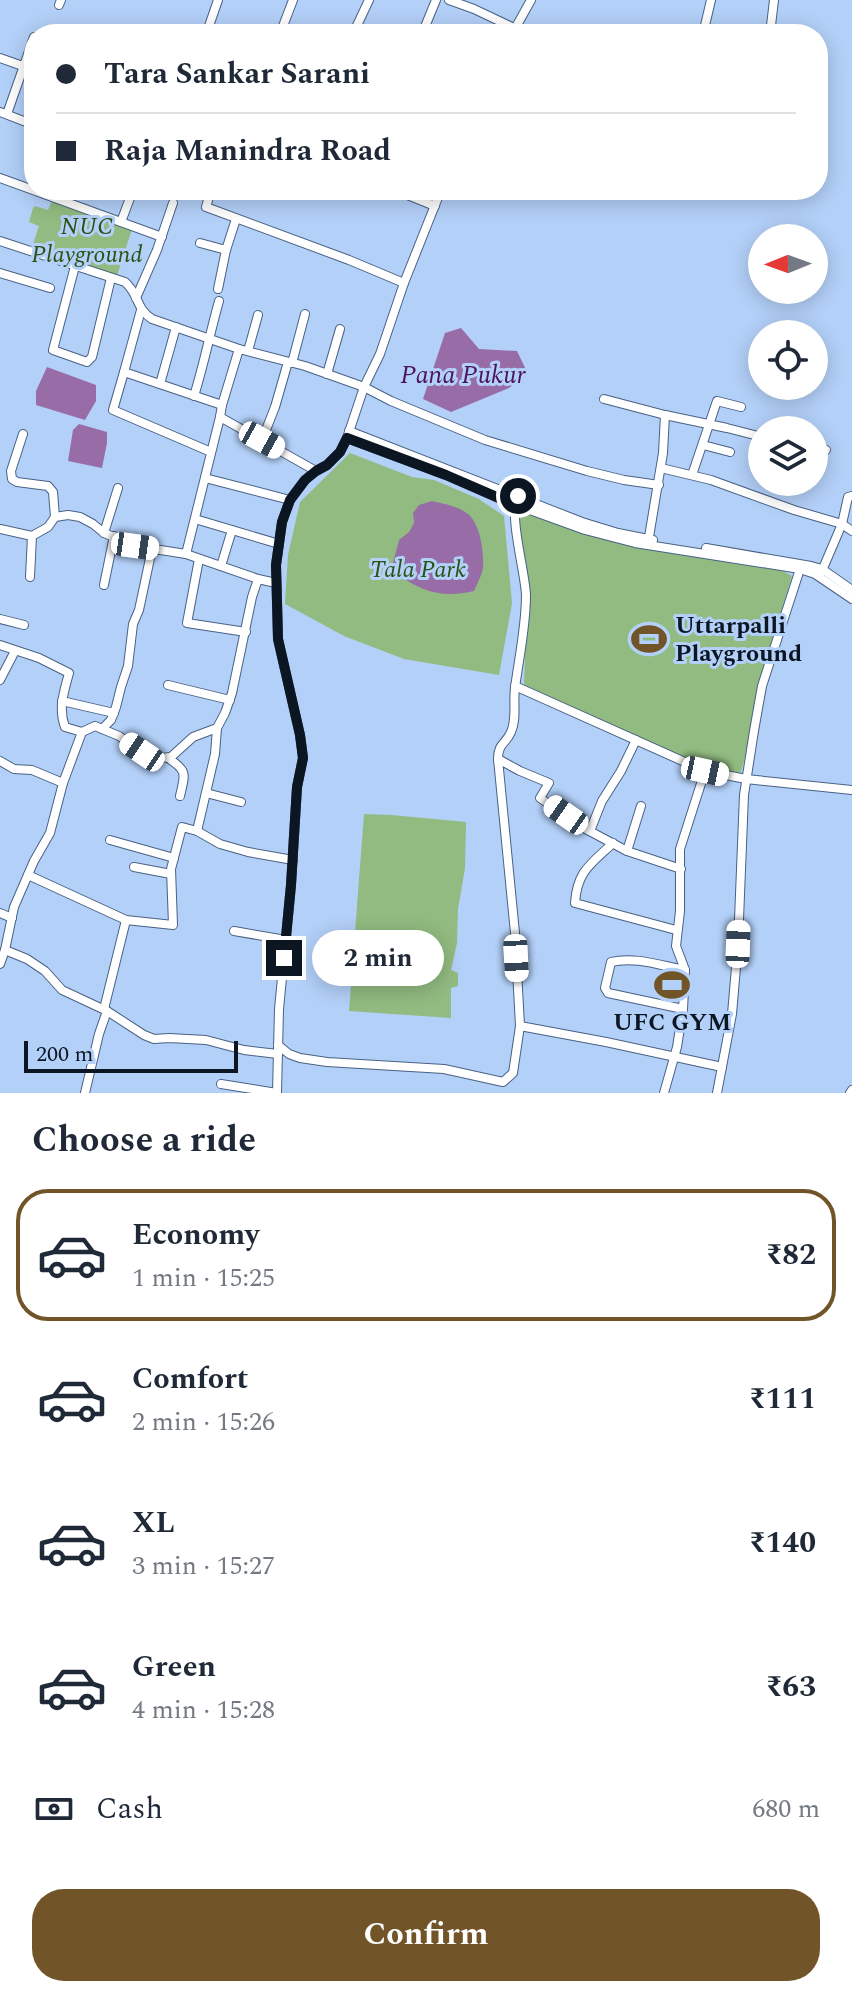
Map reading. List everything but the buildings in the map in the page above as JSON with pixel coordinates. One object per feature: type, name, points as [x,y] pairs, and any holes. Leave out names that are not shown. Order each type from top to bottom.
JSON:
[{"type":"street","points":[[210,24],[218,0]]},
{"type":"street","points":[[284,24],[293,0]]},
{"type":"street","points":[[358,24],[369,0]]},
{"type":"street","points":[[426,24],[436,0]]},
{"type":"street","points":[[449,0],[501,24]]},
{"type":"street","points":[[517,24],[531,0]]},
{"type":"street","points":[[705,24],[711,0]]},
{"type":"street","points":[[771,24],[774,0]]},
{"type":"street","points":[[0,58],[24,66],[4,113],[24,121]]},
{"type":"street","points":[[0,178],[24,187]]},
{"type":"street","points":[[60,200],[162,237]]},
{"type":"street","points":[[121,222],[129,200]]},
{"type":"street","points":[[208,200],[206,207],[404,283]]},
{"type":"street","points":[[420,200],[435,206]]},
{"type":"street","points":[[221,1084],[277,1093],[279,1009],[297,787],[303,758],[278,639],[276,583],[282,522],[290,500],[305,480],[340,452],[437,200]]},
{"type":"street","points":[[136,298],[173,203]]},
{"type":"street","points":[[218,289],[236,219]]},
{"type":"street","points":[[0,241],[125,282],[133,289],[141,310],[152,319],[364,387],[485,440],[555,463],[659,485]]},
{"type":"street","points":[[200,243],[226,250]]},
{"type":"street","points":[[75,266],[53,350],[87,362],[92,357],[111,278]]},
{"type":"street","points":[[0,273],[50,288]]},
{"type":"street","points":[[194,396],[219,301]]},
{"type":"street","points":[[141,310],[113,410],[211,452]]},
{"type":"street","points":[[262,440],[305,314]]},
{"type":"street","points":[[186,554],[222,405],[258,315]]},
{"type":"street","points":[[160,384],[176,327]]},
{"type":"street","points":[[327,374],[340,329]]},
{"type":"street","points":[[124,372],[222,405]]},
{"type":"street","points":[[604,399],[748,433]]},
{"type":"street","points":[[692,475],[717,401],[741,407]]},
{"type":"street","points":[[649,542],[659,485],[665,415]]},
{"type":"street","points":[[220,417],[316,471]]},
{"type":"street","points":[[0,529],[32,536],[48,527],[55,517],[53,492],[48,486],[12,479],[11,471],[23,434]]},
{"type":"street","points":[[348,435],[585,530],[820,573],[852,599]]},
{"type":"street","points":[[703,445],[730,452]]},
{"type":"street","points":[[661,468],[711,480],[842,524],[852,531]]},
{"type":"street","points":[[205,478],[290,500]]},
{"type":"street","points":[[104,533],[118,488]]},
{"type":"street","points":[[820,573],[842,524],[848,497],[852,496]]},
{"type":"street","points":[[5,950],[45,971],[62,990],[105,1010],[154,1039],[206,1040],[244,1050],[278,1050],[300,1058],[327,1062],[444,1069],[503,1082],[513,1073],[520,1026],[515,933],[498,759],[498,748],[511,732],[526,595],[516,500]]},
{"type":"street","points":[[55,517],[80,517],[104,533],[135,546],[186,554],[276,583]]},
{"type":"street","points":[[195,519],[279,544]]},
{"type":"street","points":[[221,566],[232,530]]},
{"type":"street","points":[[30,577],[32,536]]},
{"type":"street","points":[[104,585],[114,536]]},
{"type":"street","points":[[649,542],[755,555],[820,573],[852,590]]},
{"type":"street","points":[[102,729],[114,713],[128,666],[133,624],[152,549]]},
{"type":"street","points":[[199,559],[187,623],[246,632]]},
{"type":"street","points":[[717,1093],[732,1014],[746,779],[762,686],[800,569]]},
{"type":"street","points":[[197,831],[215,754],[217,728],[230,700],[258,579]]},
{"type":"street","points":[[0,619],[24,625]]},
{"type":"street","points":[[0,645],[39,658],[69,673],[62,701],[65,727],[82,732],[95,726],[119,736],[142,752],[160,758],[171,757],[193,737],[217,728]]},
{"type":"street","points":[[0,680],[15,651]]},
{"type":"street","points":[[168,685],[230,700]]},
{"type":"street","points":[[515,686],[705,771],[746,779],[852,790]]},
{"type":"street","points":[[62,701],[114,713]]},
{"type":"street","points":[[0,964],[14,907],[50,833],[63,783],[82,732]]},
{"type":"street","points":[[590,831],[602,801],[636,740]]},
{"type":"street","points":[[167,757],[182,767],[184,773],[180,796]]},
{"type":"street","points":[[498,759],[549,783],[540,798],[590,831],[627,851],[681,869]]},
{"type":"street","points":[[0,761],[14,769],[32,770],[63,783]]},
{"type":"street","points":[[664,1093],[683,1009],[685,970],[676,946],[680,911],[680,849],[705,771]]},
{"type":"street","points":[[206,793],[241,802]]},
{"type":"street","points":[[627,851],[641,806]]},
{"type":"street","points":[[28,875],[126,920],[173,925],[171,874],[182,827],[197,831],[220,844],[293,860]]},
{"type":"street","points":[[110,840],[174,858]]},
{"type":"street","points":[[613,843],[583,872],[575,903],[676,930]]},
{"type":"street","points":[[134,867],[171,874]]},
{"type":"street","points":[[0,913],[12,918]]},
{"type":"street","points":[[85,1093],[126,920]]},
{"type":"street","points":[[234,931],[286,940]]},
{"type":"street","points":[[683,1009],[608,993],[605,988],[611,962],[638,961],[685,970]]},
{"type":"street","points":[[520,1026],[722,1067]]},
{"type":"green space","name":"NUC Playground","points":[[53,200],[56,200],[133,226],[116,279],[31,250],[39,226],[29,222],[33,208],[48,210]]},
{"type":"green space","name":"Tala Park","points":[[350,453],[412,477],[434,480],[479,499],[504,516],[512,603],[499,675],[404,659],[344,636],[285,604],[288,555],[300,502]]},
{"type":"green space","name":"Uttarpalli Playground","points":[[513,504],[554,524],[736,564],[772,568],[792,576],[758,690],[740,775],[706,768],[524,685],[525,572]]},
{"type":"green space","points":[[364,814],[466,822],[465,868],[451,970],[458,973],[458,986],[451,988],[451,1018],[349,1011]]},
{"type":"water","name":"Pana Pukur","points":[[461,328],[479,349],[517,351],[528,374],[509,388],[451,412],[423,399],[445,333]]},
{"type":"water","points":[[47,367],[96,385],[96,401],[85,420],[36,405],[36,391]]},
{"type":"water","points":[[79,424],[107,432],[102,468],[68,461],[73,430]]},
{"type":"water","points":[[432,501],[464,511],[476,524],[483,567],[474,591],[452,594],[431,592],[393,571],[399,540],[414,523],[413,513],[419,505]]},
{"type":"place","name":"Uttarpalli Playground","points":[[649,639]]},
{"type":"place","name":"UFC GYM","points":[[672,985]]},
{"type":"route","points":[[284,958],[297,787],[303,758],[278,639],[276,604],[276,565],[282,522],[290,500],[305,480],[340,452],[347,438],[513,504],[518,496]]}]
